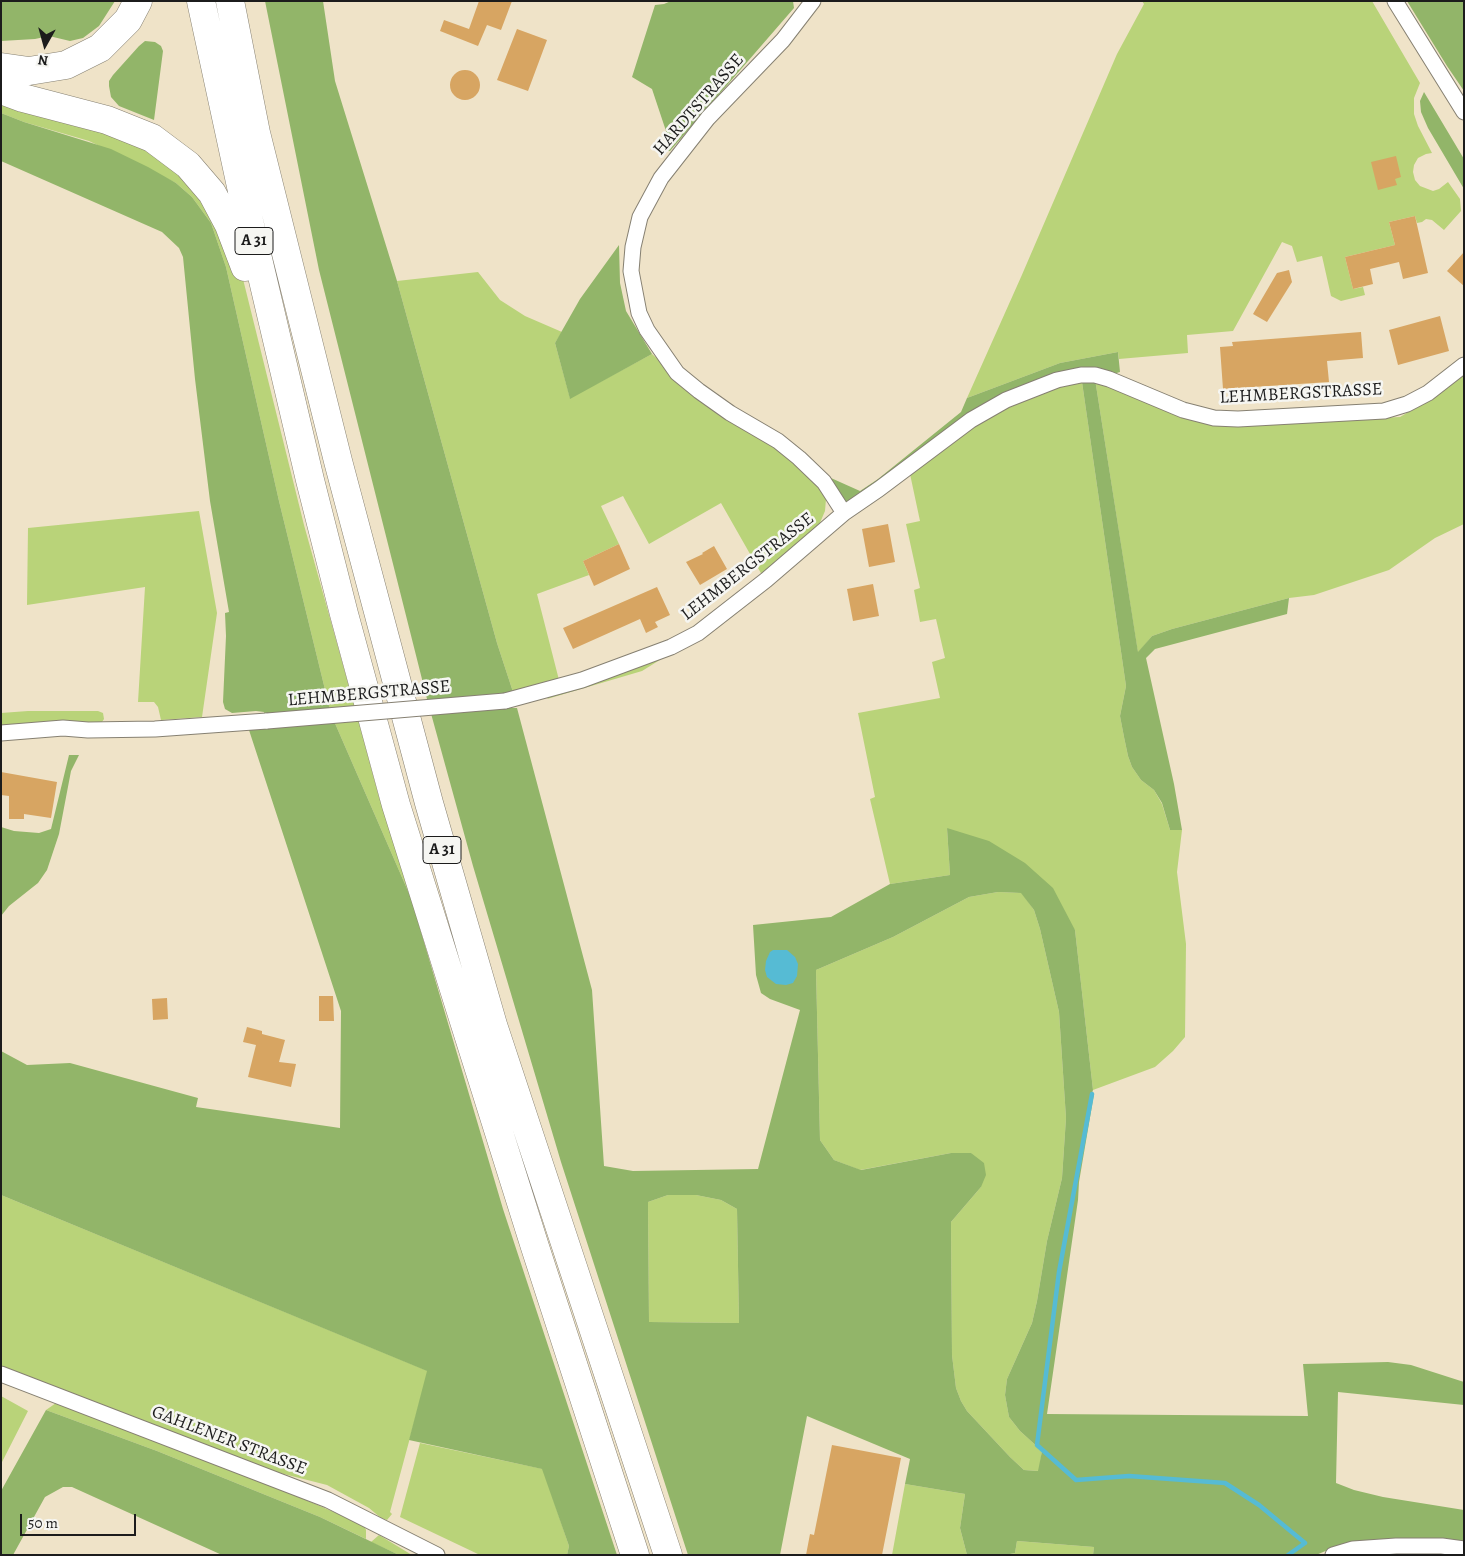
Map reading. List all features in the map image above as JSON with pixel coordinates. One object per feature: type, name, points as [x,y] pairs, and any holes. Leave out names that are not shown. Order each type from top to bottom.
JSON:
[{"type":"highway","points":[[1,67],[29,72],[66,64],[100,48],[128,20],[138,1]]},
{"type":"highway","name":"A 31","points":[[201,1],[242,191],[310,480],[396,805],[532,1238],[635,1555]]},
{"type":"highway","name":"A 31","points":[[230,1],[261,153],[336,452],[429,803],[496,1035],[668,1555]]},
{"type":"highway","points":[[1,90],[23,98],[107,120],[152,138],[188,165],[212,193],[242,257],[279,391],[310,480]]},
{"type":"street","name":"HARDTSTRASSE","points":[[813,1],[783,40],[708,118],[661,178],[640,217],[633,248],[631,270],[639,313],[647,330],[677,372],[699,391],[778,441],[805,463],[824,482],[844,513]]},
{"type":"street","points":[[1395,1],[1464,112]]},
{"type":"street","name":"LEHMBERGSTRASSE","points":[[1,733],[63,728],[88,730],[155,728],[267,721],[506,701],[582,680],[671,647],[698,633],[766,580],[844,513],[879,490],[977,416],[1006,400],[1057,380],[1081,375],[1109,378],[1182,410],[1214,418],[1238,419],[1384,411],[1407,404],[1428,393],[1464,364]]},
{"type":"street","name":"GAHLENER STRASSE","points":[[1,1374],[328,1500],[437,1555]]},
{"type":"street","points":[[1333,1555],[1353,1549],[1396,1546],[1442,1546],[1464,1549]]},
{"type":"green space","points":[[1,1],[115,1],[99,26],[83,38],[70,41],[49,36],[35,39],[1,41]]},
{"type":"green space","points":[[265,1],[323,1],[335,81],[397,281],[497,643],[513,692],[509,705],[510,708],[517,708],[592,990],[604,1166],[633,1171],[758,1169],[800,1010],[770,999],[761,993],[756,975],[753,925],[831,917],[890,884],[950,875],[947,828],[989,841],[1025,863],[1053,888],[1075,930],[1092,1093],[1094,1094],[1079,1182],[1047,1414],[1308,1416],[1303,1364],[1388,1362],[1411,1365],[1464,1382],[1464,1405],[1338,1392],[1336,1483],[1354,1490],[1383,1497],[1464,1510],[1464,1541],[1425,1539],[1335,1547],[1316,1555],[1093,1555],[1094,1547],[1017,1541],[1015,1553],[1005,1555],[967,1555],[960,1528],[965,1494],[905,1484],[910,1459],[807,1416],[780,1555],[688,1555],[561,1162],[473,866],[427,699],[319,270]],"holes":[[[998,892],[1021,893],[1034,910],[1059,1012],[1066,1118],[1062,1178],[1047,1241],[1032,1323],[1007,1379],[1005,1395],[1009,1417],[1020,1431],[1042,1451],[1038,1471],[1024,1470],[1010,1457],[967,1411],[956,1388],[952,1355],[951,1222],[981,1187],[986,1175],[984,1163],[971,1153],[951,1153],[861,1170],[834,1160],[820,1140],[816,970],[893,937],[969,897]],[[668,1195],[696,1195],[721,1200],[737,1209],[739,1323],[649,1322],[648,1202]]]},
{"type":"green space","points":[[671,1],[793,1],[794,8],[670,151],[662,150],[668,137],[652,89],[632,77],[655,5]]},
{"type":"green space","points":[[1142,1],[1372,1],[1420,83],[1414,98],[1414,114],[1432,153],[1418,158],[1413,172],[1415,180],[1420,186],[1433,191],[1448,182],[1460,199],[1461,211],[1444,230],[1432,220],[1426,219],[1417,223],[1415,216],[1389,222],[1395,245],[1345,257],[1353,289],[1363,287],[1365,295],[1341,301],[1331,296],[1322,256],[1297,262],[1292,246],[1282,242],[1233,331],[1187,335],[1188,353],[1119,359],[1118,352],[1060,363],[967,398],[1117,54],[1144,4]]},
{"type":"green space","points":[[1407,1],[1464,1],[1464,91],[1447,66]]},
{"type":"green space","points":[[145,41],[155,42],[161,46],[163,51],[154,120],[119,106],[111,97],[109,86],[109,81],[113,75]]},
{"type":"green space","points":[[1424,92],[1464,159],[1464,189],[1428,128],[1421,112],[1420,101]]},
{"type":"green space","points":[[1,100],[145,145],[192,179],[241,271],[304,525],[355,708],[330,710],[279,501],[226,267],[211,223],[192,197],[176,183],[89,141],[24,122],[1,113]]},
{"type":"green space","points":[[1,113],[111,149],[148,167],[176,183],[192,197],[211,223],[226,267],[279,501],[330,710],[265,716],[264,712],[232,713],[225,709],[223,702],[226,636],[225,613],[229,612],[210,501],[183,257],[179,248],[162,232],[1,161]]},
{"type":"green space","points":[[619,245],[620,283],[626,311],[652,354],[570,399],[555,343],[580,299]]},
{"type":"green space","points":[[478,272],[500,300],[525,316],[562,332],[555,343],[570,398],[652,354],[696,394],[787,454],[817,481],[826,499],[825,511],[819,525],[762,575],[721,503],[649,544],[623,496],[601,506],[619,544],[583,561],[589,575],[537,594],[559,680],[513,692],[497,643],[397,281]]},
{"type":"green space","points":[[1118,352],[1120,372],[1110,375],[1046,379],[844,505],[822,474],[860,491],[878,479],[961,412],[967,398],[1060,363]]},
{"type":"green space","points":[[1464,375],[1464,524],[1435,538],[1389,570],[1314,595],[1289,598],[1172,629],[1152,636],[1138,653],[1095,379],[1154,406],[1217,426],[1400,417],[1440,393]]},
{"type":"green space","points":[[1095,379],[1138,652],[1152,636],[1289,598],[1287,614],[1155,649],[1146,658],[1174,784],[1182,830],[1170,830],[1162,803],[1154,790],[1141,780],[1132,767],[1124,737],[1120,716],[1126,686],[1082,382]]},
{"type":"green space","points":[[1082,382],[1126,686],[1120,716],[1132,767],[1141,780],[1154,790],[1162,804],[1170,830],[1182,830],[1177,872],[1186,944],[1185,1037],[1155,1067],[1093,1090],[1075,930],[947,828],[950,875],[890,884],[870,799],[875,797],[858,713],[940,698],[932,662],[945,658],[936,619],[920,622],[914,590],[920,588],[906,524],[920,521],[910,474],[982,418],[1045,389]]},
{"type":"green space","points":[[199,511],[217,613],[202,717],[161,720],[158,707],[154,702],[138,702],[145,587],[27,605],[28,528]]},
{"type":"green space","points":[[703,639],[663,658],[642,671],[547,699],[550,696]]},
{"type":"green space","points":[[98,711],[103,713],[104,719],[95,725],[1,728],[1,713]]},
{"type":"green space","points":[[358,719],[379,797],[411,898],[334,721]]},
{"type":"green space","points":[[334,721],[411,898],[503,1209],[617,1555],[567,1555],[569,1546],[542,1469],[409,1440],[427,1371],[1,1195],[1,1051],[27,1065],[70,1063],[198,1098],[196,1107],[340,1128],[341,1011],[248,727]]},
{"type":"green space","points":[[69,755],[79,755],[71,771],[59,834],[47,870],[38,883],[9,906],[1,916],[1,827],[14,831],[39,833],[51,829]]},
{"type":"green space","points":[[998,892],[1022,893],[1034,910],[1059,1012],[1066,1118],[1062,1178],[1047,1241],[1032,1323],[1007,1379],[1005,1395],[1009,1417],[1020,1431],[1042,1451],[1039,1471],[1024,1470],[1010,1457],[967,1411],[956,1388],[952,1355],[951,1222],[981,1187],[971,1153],[951,1153],[860,1170],[834,1160],[820,1140],[816,970],[893,937],[969,897]]},
{"type":"green space","points":[[1,1195],[428,1371],[390,1512],[392,1514],[387,1520],[381,1518],[369,1508],[327,1485],[276,1472],[1,1368]]},
{"type":"green space","points":[[668,1195],[696,1195],[721,1200],[737,1209],[739,1323],[649,1322],[648,1202]]},
{"type":"green space","points":[[1,1396],[28,1411],[1,1464]]},
{"type":"green space","points":[[56,1403],[278,1488],[364,1525],[366,1539],[320,1517],[157,1451],[46,1410]]},
{"type":"green space","points":[[46,1410],[157,1451],[320,1517],[399,1555],[222,1555],[72,1487],[63,1487],[45,1497],[13,1555],[1,1555],[1,1491]]},
{"type":"green space","points":[[420,1443],[543,1469],[569,1546],[567,1555],[480,1555],[400,1517]]},
{"type":"green space","points":[[905,1484],[965,1494],[960,1528],[967,1555],[892,1555]]},
{"type":"green space","points":[[379,1535],[412,1555],[399,1555],[371,1542]]},
{"type":"green space","points":[[1017,1541],[1094,1547],[1093,1555],[1005,1555],[1015,1553]]},
{"type":"water","points":[[773,950],[787,950],[795,957],[798,964],[797,976],[793,983],[786,985],[776,984],[767,977],[765,970],[766,961]]},
{"type":"building","points":[[479,1],[512,1],[501,30],[487,25],[478,46],[440,31],[444,20],[469,29]]},
{"type":"building","points":[[517,29],[547,40],[528,91],[497,80]]},
{"type":"building","points":[[465,70],[476,74],[480,85],[476,96],[465,100],[454,96],[450,85],[454,74]]},
{"type":"building","points":[[1396,156],[1401,177],[1395,179],[1397,185],[1378,190],[1371,162]]},
{"type":"building","points":[[1415,216],[1428,273],[1403,279],[1399,262],[1370,269],[1373,284],[1353,289],[1345,257],[1395,245],[1389,222]]},
{"type":"building","points":[[1464,252],[1464,286],[1447,271]]},
{"type":"building","points":[[1289,270],[1292,282],[1267,322],[1253,314],[1277,273]]},
{"type":"building","points":[[1440,316],[1449,351],[1398,365],[1389,330]]},
{"type":"building","points":[[1361,332],[1363,358],[1327,361],[1329,382],[1223,389],[1220,347],[1233,346],[1232,342]]},
{"type":"building","points":[[888,524],[895,562],[869,567],[862,529]]},
{"type":"building","points":[[619,544],[630,569],[594,586],[583,561]]},
{"type":"building","points":[[714,546],[727,569],[700,585],[686,562]]},
{"type":"building","points":[[873,584],[879,616],[853,621],[847,589]]},
{"type":"building","points":[[657,587],[670,615],[655,622],[658,627],[646,633],[640,619],[573,649],[563,628]]},
{"type":"building","points":[[1,772],[57,782],[51,818],[24,814],[24,819],[9,819],[9,796],[1,795]]},
{"type":"building","points":[[319,996],[333,996],[334,1021],[319,1021]]},
{"type":"building","points":[[167,998],[168,1019],[153,1020],[152,999]]},
{"type":"building","points":[[247,1027],[262,1031],[262,1034],[285,1040],[279,1062],[296,1064],[291,1087],[248,1077],[256,1045],[243,1042]]},
{"type":"building","points":[[832,1445],[901,1458],[882,1555],[806,1555],[810,1534],[814,1535]]},
{"type":"waterway","points":[[1092,1094],[1059,1272],[1037,1445],[1076,1480],[1129,1476],[1225,1483],[1259,1505],[1305,1543],[1288,1555]]}]
